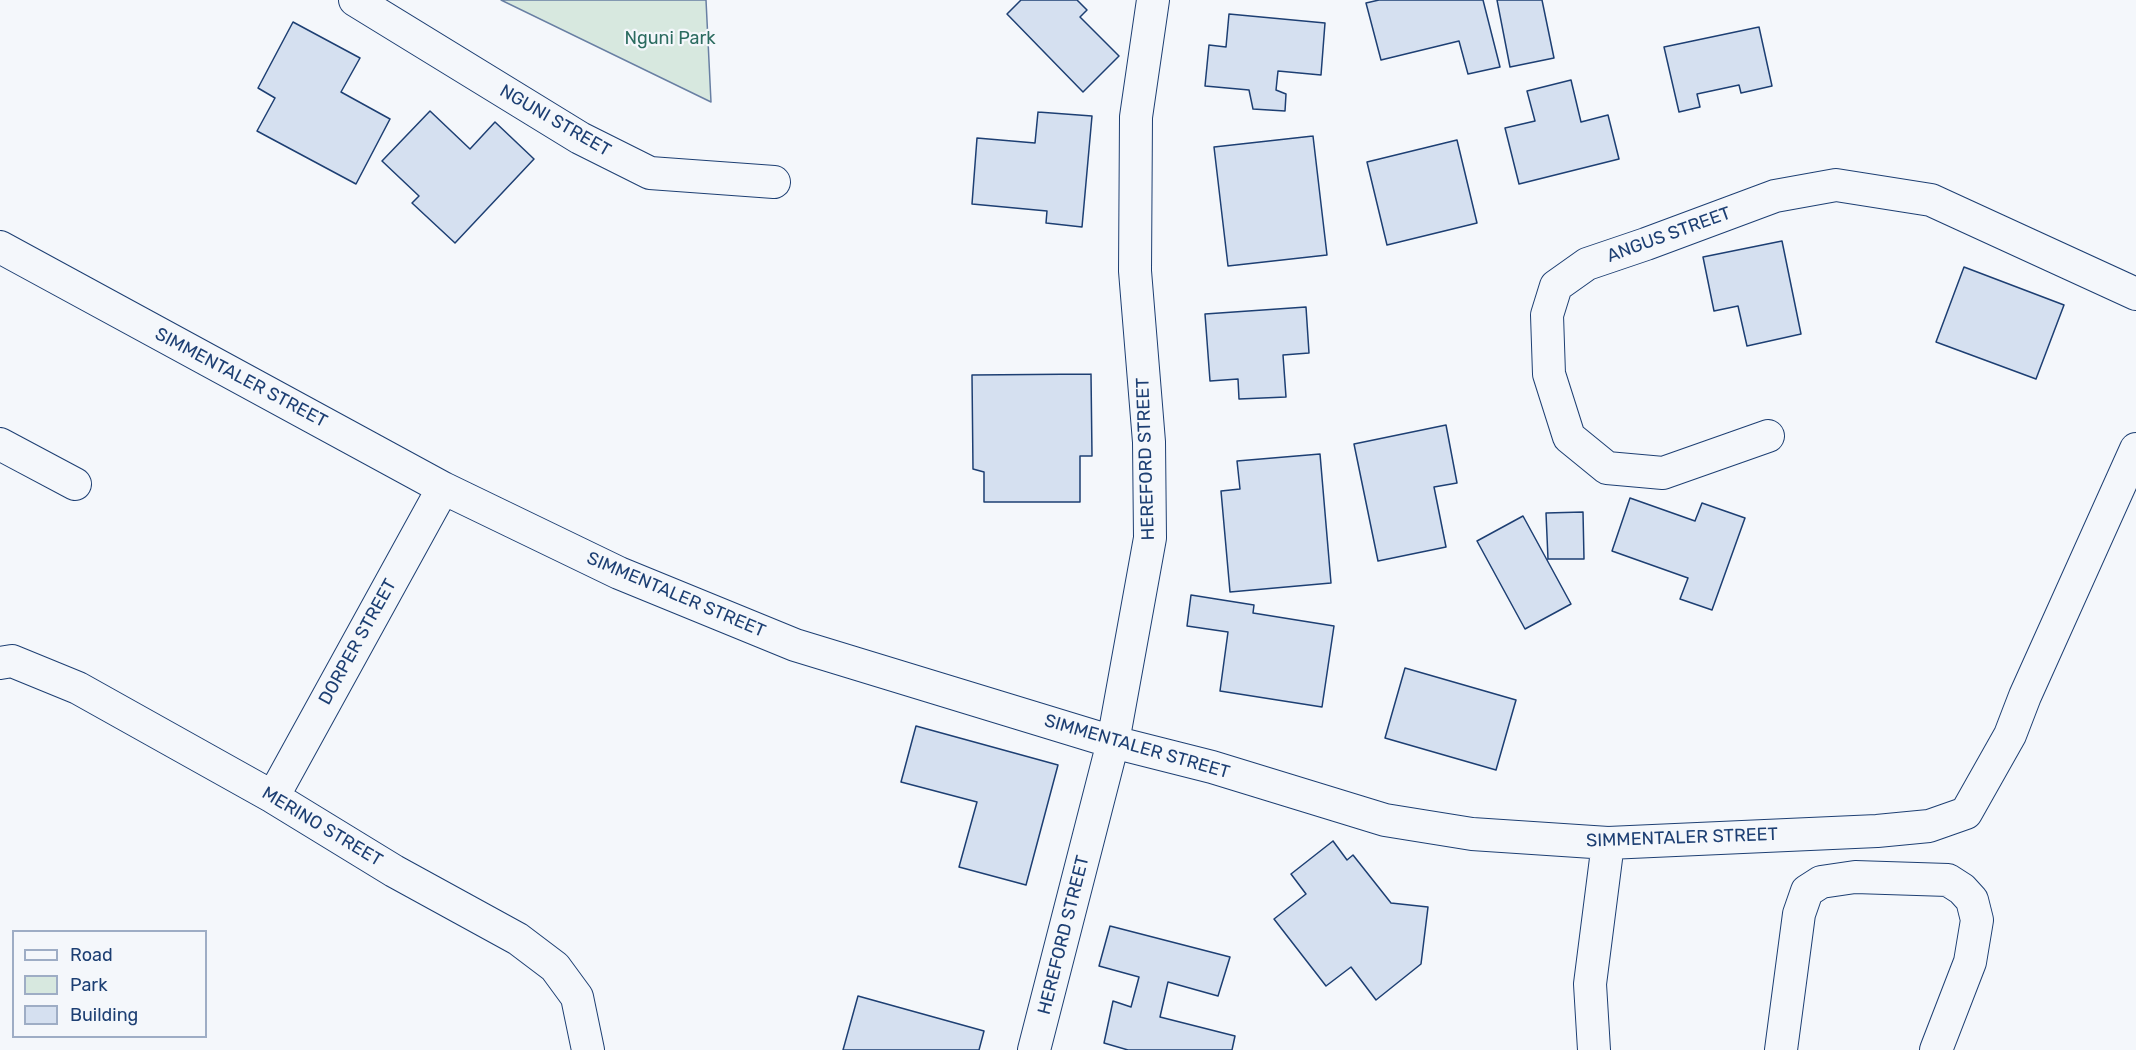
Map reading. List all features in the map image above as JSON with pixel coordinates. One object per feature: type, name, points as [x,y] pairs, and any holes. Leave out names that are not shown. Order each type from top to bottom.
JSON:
[{"type":"street","name":"NGUNI STREET","points":[[355,0],[580,138],[650,173],[774,182]]},
{"type":"street","name":"HEREFORD STREET","points":[[1034,1050],[1113,742],[1150,538],[1149,442],[1135,271],[1136,117],[1153,0]]},
{"type":"street","name":"ANGUS STREET","points":[[1768,436],[1662,473],[1607,468],[1569,436],[1549,374],[1547,315],[1556,286],[1587,264],[1775,196],[1836,185],[1930,200],[2136,294]]},
{"type":"street","name":"SIMMENTALER STREET","points":[[0,247],[443,488],[618,573],[795,645],[1113,742],[1212,767],[1385,820],[1472,834],[1608,843],[1877,831],[1929,826],[1966,813],[2010,735],[2025,696],[2136,449]]},
{"type":"street","points":[[0,444],[75,484]]},
{"type":"street","name":"DORPER STREET","points":[[273,797],[443,488]]},
{"type":"street","name":"MERINO STREET","points":[[0,663],[12,661],[78,688],[273,797],[394,871],[518,939],[555,967],[577,997],[588,1050]]},
{"type":"street","points":[[1594,1050],[1590,984],[1608,843]]},
{"type":"street","points":[[1781,1050],[1799,914],[1807,891],[1821,882],[1855,877],[1948,880],[1962,889],[1972,900],[1977,920],[1970,962],[1936,1050]]},
{"type":"green space","name":"Nguni Park","points":[[501,0],[706,0],[711,102]]},
{"type":"building","points":[[1021,0],[1077,0],[1087,10],[1080,17],[1119,56],[1083,92],[1007,14]]},
{"type":"building","points":[[1379,0],[1483,0],[1500,67],[1468,74],[1459,41],[1381,60],[1366,3]]},
{"type":"building","points":[[1497,0],[1542,0],[1554,58],[1510,67]]},
{"type":"building","points":[[1229,14],[1325,23],[1321,75],[1278,71],[1276,90],[1286,94],[1285,111],[1253,109],[1249,90],[1205,86],[1209,45],[1226,47]]},
{"type":"building","points":[[293,22],[360,58],[341,92],[390,119],[356,184],[257,131],[275,98],[258,88]]},
{"type":"building","points":[[1759,27],[1772,86],[1741,93],[1739,85],[1697,94],[1700,107],[1679,112],[1664,47]]},
{"type":"building","points":[[1571,80],[1581,122],[1608,115],[1619,159],[1519,184],[1505,128],[1535,121],[1527,91]]},
{"type":"building","points":[[430,111],[470,149],[495,122],[534,159],[455,243],[412,203],[419,196],[382,161]]},
{"type":"building","points":[[1038,112],[1092,116],[1082,227],[1046,223],[1047,211],[972,204],[977,138],[1035,143]]},
{"type":"building","points":[[1313,136],[1327,255],[1228,266],[1214,147]]},
{"type":"building","points":[[1457,140],[1477,223],[1387,245],[1367,162]]},
{"type":"building","points":[[1782,241],[1801,334],[1747,346],[1738,306],[1714,311],[1703,257]]},
{"type":"building","points":[[1964,267],[2064,305],[2036,379],[1936,342]]},
{"type":"building","points":[[1306,307],[1309,353],[1283,355],[1286,397],[1239,399],[1238,379],[1210,381],[1205,314]]},
{"type":"building","points":[[1091,374],[1092,456],[1080,456],[1080,502],[984,502],[984,472],[973,469],[972,375]]},
{"type":"building","points":[[1446,425],[1457,483],[1434,487],[1446,547],[1378,561],[1354,444]]},
{"type":"building","points":[[1320,454],[1331,583],[1230,592],[1221,491],[1240,489],[1237,461]]},
{"type":"building","points":[[1630,498],[1695,521],[1702,503],[1745,518],[1712,610],[1680,599],[1688,578],[1612,551]]},
{"type":"building","points":[[1583,512],[1584,559],[1548,559],[1546,513]]},
{"type":"building","points":[[1523,516],[1571,604],[1525,629],[1477,541]]},
{"type":"building","points":[[1191,595],[1254,605],[1253,613],[1334,626],[1322,707],[1220,691],[1228,632],[1187,626]]},
{"type":"building","points":[[1405,668],[1516,700],[1496,770],[1385,738]]},
{"type":"building","points":[[916,726],[1058,765],[1026,885],[959,867],[977,802],[901,782]]},
{"type":"building","points":[[1333,841],[1347,860],[1353,855],[1391,903],[1428,907],[1421,964],[1376,1000],[1351,967],[1326,986],[1274,919],[1306,894],[1291,874]]},
{"type":"building","points":[[1110,926],[1230,957],[1218,996],[1168,982],[1160,1017],[1235,1036],[1232,1050],[1128,1050],[1104,1043],[1113,1001],[1131,1007],[1139,977],[1099,966]]},
{"type":"building","points":[[858,996],[984,1031],[979,1050],[843,1050]]}]
